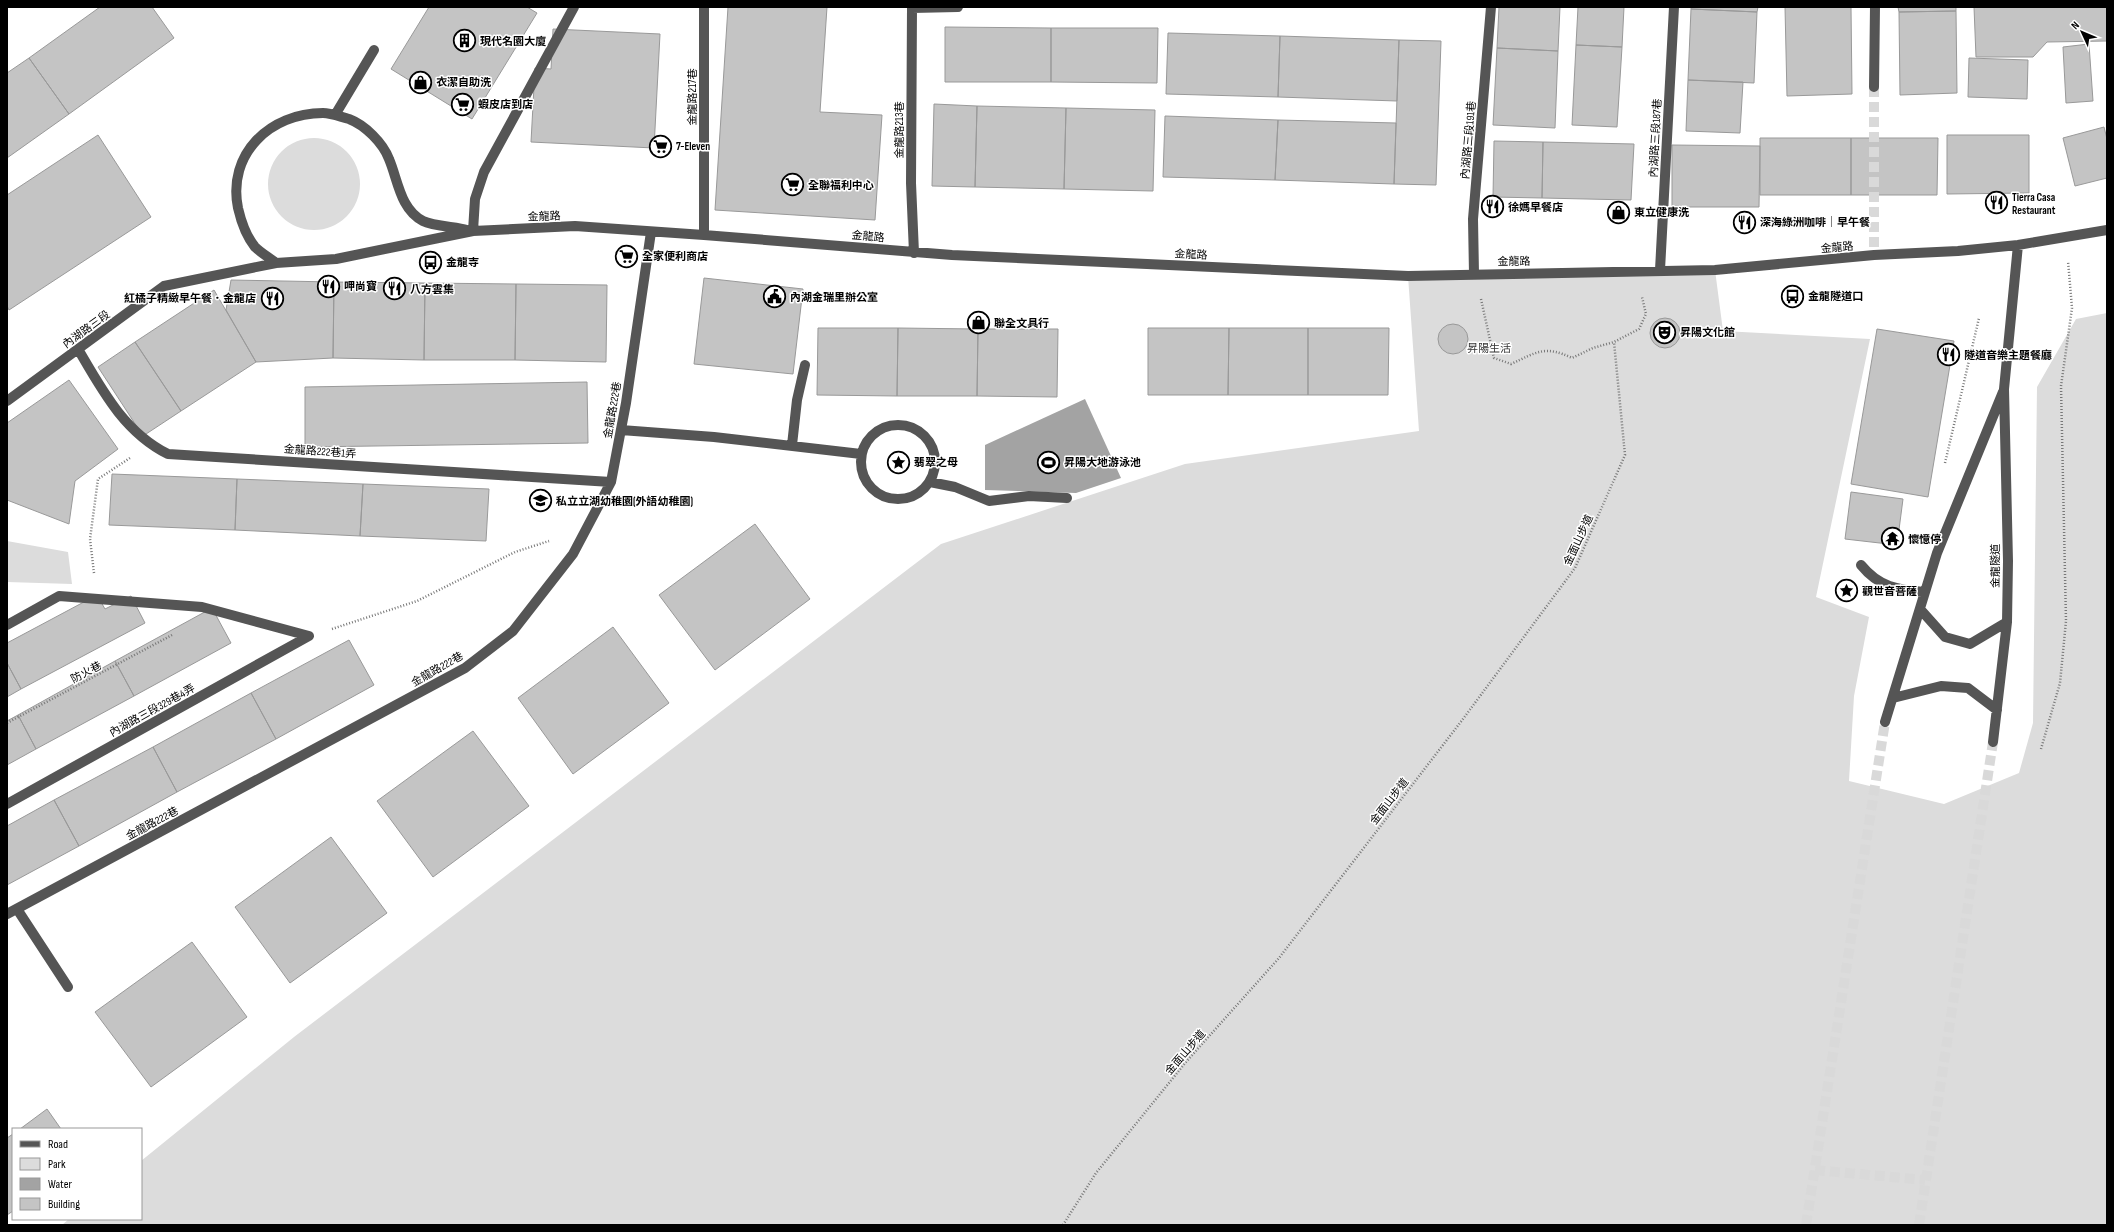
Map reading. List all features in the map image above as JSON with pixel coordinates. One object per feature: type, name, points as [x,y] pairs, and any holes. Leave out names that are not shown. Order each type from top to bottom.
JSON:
[{"type":"street","points":[[276,263],[255,246],[241,223],[236,196],[239,169],[252,144],[272,126],[297,115],[324,113],[351,120],[373,135],[389,158],[396,184],[408,207],[423,221],[472,230],[475,199],[484,172],[574,7]]},
{"type":"street","name":"金龍路217巷","points":[[704,7],[704,235]]},
{"type":"street","points":[[912,7],[958,7]]},
{"type":"street","name":"金龍路213巷","points":[[912,7],[911,183],[914,253]]},
{"type":"street","name":"內湖路三段191巷","points":[[1474,274],[1473,219],[1491,7]]},
{"type":"street","name":"內湖路三段187巷","points":[[1660,270],[1674,7]]},
{"type":"street","points":[[1874,87],[1875,7]]},
{"type":"street","points":[[335,115],[374,50]]},
{"type":"street","name":"金龍路","points":[[276,263],[336,259],[472,230],[575,226],[704,235],[914,253],[1400,275],[1715,270],[1874,255],[1958,251],[2018,245],[2107,230]]},
{"type":"street","name":"金龍路222巷","points":[[7,914],[465,668],[512,631],[574,554],[611,482],[651,232]]},
{"type":"street","name":"金龍隧道","points":[[1993,742],[2007,622],[2008,561],[2004,388],[2018,245]]},
{"type":"street","name":"內湖路三段","points":[[7,401],[164,286],[276,263]]},
{"type":"street","name":"金龍路222巷1弄","points":[[78,349],[106,395],[131,429],[151,445],[168,454],[611,482]]},
{"type":"street","points":[[792,445],[797,400],[805,365]]},
{"type":"street","name":"金龍隧道","points":[[1885,722],[1937,552],[2004,388]]},
{"type":"street","points":[[894,424],[906,425],[917,429],[926,436],[933,446],[936,457],[935,470],[930,482],[921,492],[910,497],[896,499],[884,497],[873,490],[865,480],[860,467],[861,454],[865,444],[873,434],[883,427],[894,424]]},
{"type":"street","points":[[620,430],[792,445],[861,454]]},
{"type":"street","points":[[930,482],[955,487],[989,501],[1030,496],[1067,498]]},
{"type":"street","points":[[1861,565],[1872,578],[1887,586],[1909,591],[1925,592]]},
{"type":"street","points":[[7,625],[59,596],[202,606],[309,636]]},
{"type":"street","points":[[1920,609],[1945,637],[1970,644],[2007,622]]},
{"type":"street","name":"內湖路三段329巷4弄","points":[[7,804],[309,636]]},
{"type":"street","points":[[1893,698],[1940,686],[1968,688],[1997,710]]},
{"type":"street","points":[[16,909],[68,987]]},
{"type":"path","points":[[2041,749],[2060,683],[2066,621],[2061,386],[2072,308],[2066,236]]},
{"type":"path","points":[[1474,274],[1483,303],[1494,358],[1511,364],[1539,351],[1557,351],[1572,358],[1593,348],[1614,342],[1639,329],[1646,314],[1636,271]]},
{"type":"path","name":"金面山步道","points":[[1063,1225],[1096,1173],[1186,1062],[1279,958],[1463,719],[1575,568],[1625,455],[1614,342]]},
{"type":"path","points":[[96,598],[90,539],[98,479],[151,445]]},
{"type":"path","points":[[309,636],[417,601],[515,552],[586,530]]},
{"type":"path","name":"防火巷","points":[[7,723],[172,635]]},
{"type":"green space","points":[[314,138],[332,142],[346,152],[356,166],[360,184],[356,202],[346,216],[332,226],[314,230],[296,226],[282,216],[272,202],[268,184],[272,166],[282,152],[296,142]]},
{"type":"green space","name":"昇陽生活","points":[[1715,270],[1723,331],[1870,339],[1816,597],[1869,617],[1854,696],[1849,781],[1944,804],[2019,773],[2033,723],[2037,387],[2076,319],[2107,313],[2107,1225],[62,1225],[68,1220],[142,1220],[142,1160],[294,1037],[941,544],[1185,464],[1419,431],[1408,276]]},
{"type":"green space","points":[[7,541],[68,552],[72,584],[7,582]]},
{"type":"water","name":"昇陽大地游泳池","points":[[1085,399],[1121,478],[1076,493],[985,490],[985,445]]},
{"type":"building","points":[[100,7],[152,7],[174,38],[69,114],[29,58]]},
{"type":"building","name":"現代名園大廈","points":[[429,7],[527,7],[537,13],[472,119],[391,69]]},
{"type":"building","points":[[728,7],[827,7],[820,112],[882,115],[875,220],[715,210]]},
{"type":"building","points":[[1499,7],[1560,7],[1558,51],[1497,48]]},
{"type":"building","points":[[1578,7],[1624,7],[1622,47],[1576,45]]},
{"type":"building","points":[[1691,7],[1758,7],[1757,12],[1691,9]]},
{"type":"building","points":[[1785,7],[1851,7],[1852,94],[1787,96]]},
{"type":"building","points":[[1898,7],[1956,7],[1956,11],[1899,12]]},
{"type":"building","points":[[1974,7],[2107,7],[2107,41],[2047,42],[2033,57],[1976,57]]},
{"type":"building","points":[[1691,9],[1757,12],[1754,83],[1688,80]]},
{"type":"building","points":[[1956,11],[1957,93],[1900,95],[1899,12]]},
{"type":"building","points":[[945,27],[1051,28],[1051,82],[945,82]]},
{"type":"building","points":[[1051,28],[1158,28],[1157,83],[1051,82]]},
{"type":"building","points":[[553,29],[660,34],[654,148],[531,142],[535,68],[551,69]]},
{"type":"building","points":[[1168,33],[1280,36],[1278,97],[1166,94]]},
{"type":"building","points":[[1280,36],[1399,40],[1397,101],[1278,97]]},
{"type":"building","points":[[1399,40],[1441,41],[1436,185],[1394,184]]},
{"type":"building","points":[[2089,44],[2093,101],[2066,103],[2063,47]]},
{"type":"building","points":[[1576,45],[1622,47],[1617,127],[1572,125]]},
{"type":"building","points":[[1497,48],[1558,51],[1555,128],[1493,125]]},
{"type":"building","points":[[29,58],[69,114],[7,158],[7,73]]},
{"type":"building","points":[[1969,58],[2028,60],[2027,99],[1968,97]]},
{"type":"building","points":[[1688,80],[1743,82],[1740,133],[1686,131]]},
{"type":"building","points":[[934,104],[977,106],[975,187],[932,186]]},
{"type":"building","points":[[977,106],[1066,108],[1064,189],[975,187]]},
{"type":"building","points":[[1066,108],[1155,110],[1153,191],[1064,189]]},
{"type":"building","points":[[1165,116],[1278,120],[1275,180],[1163,177]]},
{"type":"building","points":[[1278,120],[1396,123],[1394,184],[1275,180]]},
{"type":"building","points":[[2104,127],[2107,139],[2107,178],[2075,186],[2063,138]]},
{"type":"building","points":[[98,135],[151,217],[9,310],[7,306],[7,195]]},
{"type":"building","points":[[1947,135],[2029,135],[2029,193],[1947,194]]},
{"type":"building","points":[[1760,138],[1851,138],[1851,195],[1760,195]]},
{"type":"building","points":[[1851,138],[1938,138],[1937,195],[1851,195]]},
{"type":"building","points":[[1494,141],[1543,142],[1542,198],[1493,197]]},
{"type":"building","points":[[1543,142],[1634,144],[1631,200],[1542,198]]},
{"type":"building","points":[[1672,145],[1760,146],[1759,207],[1672,207]]},
{"type":"building","points":[[704,278],[803,289],[793,374],[694,364]]},
{"type":"building","points":[[231,280],[334,282],[333,358],[256,362],[226,310]]},
{"type":"building","points":[[334,282],[425,283],[424,360],[333,358]]},
{"type":"building","points":[[425,283],[516,284],[515,360],[424,360]]},
{"type":"building","points":[[516,284],[607,285],[606,362],[515,360]]},
{"type":"building","points":[[214,290],[256,362],[181,411],[135,342]]},
{"type":"building","name":"昇陽文化館","points":[[1665,318],[1671,319],[1679,327],[1679,339],[1671,347],[1665,348],[1659,347],[1651,339],[1650,333],[1651,327],[1659,319]]},
{"type":"building","points":[[1453,324],[1459,325],[1467,333],[1467,345],[1459,353],[1453,354],[1447,353],[1439,345],[1438,339],[1439,333],[1447,325]]},
{"type":"building","points":[[818,328],[898,328],[897,396],[817,395]]},
{"type":"building","points":[[898,328],[978,329],[977,396],[897,396]]},
{"type":"building","points":[[1148,328],[1229,328],[1228,395],[1148,395]]},
{"type":"building","points":[[1229,328],[1308,328],[1308,395],[1228,395]]},
{"type":"building","points":[[1308,328],[1389,328],[1388,395],[1308,395]]},
{"type":"building","points":[[978,329],[1058,329],[1057,397],[977,396]]},
{"type":"building","points":[[1877,329],[1954,341],[1928,497],[1851,484]]},
{"type":"building","points":[[135,342],[181,411],[143,436],[98,367]]},
{"type":"building","points":[[69,380],[118,449],[75,481],[69,524],[7,500],[7,423]]},
{"type":"building","points":[[587,382],[588,443],[305,447],[305,387]]},
{"type":"building","points":[[112,474],[237,479],[235,530],[109,525]]},
{"type":"building","points":[[237,479],[363,484],[360,536],[235,530]]},
{"type":"building","points":[[363,484],[489,489],[486,541],[360,536]]},
{"type":"building","points":[[1851,492],[1903,499],[1897,545],[1845,539]]},
{"type":"building","points":[[755,524],[810,599],[715,670],[659,595]]},
{"type":"building","points":[[97,595],[105,609],[131,596],[145,623],[21,689],[7,663],[7,643]]},
{"type":"building","points":[[212,608],[231,643],[134,696],[115,661]]},
{"type":"building","points":[[613,627],[669,703],[573,774],[518,698]]},
{"type":"building","points":[[349,640],[374,685],[276,739],[251,693]]},
{"type":"building","points":[[115,661],[134,696],[36,749],[18,715]]},
{"type":"building","points":[[7,663],[21,689],[7,697]]},
{"type":"building","points":[[251,693],[276,739],[177,792],[153,747]]},
{"type":"building","points":[[18,715],[36,749],[7,765],[7,721]]},
{"type":"building","points":[[473,731],[529,806],[433,877],[377,801]]},
{"type":"building","points":[[153,747],[177,792],[79,846],[54,800]]},
{"type":"building","points":[[54,800],[79,846],[7,885],[7,826]]},
{"type":"building","points":[[331,837],[387,913],[290,983],[235,907]]},
{"type":"building","points":[[192,942],[247,1017],[151,1087],[95,1012]]},
{"type":"building","points":[[47,1109],[60,1128],[21,1128]]},
{"type":"building","points":[[12,1135],[12,1212],[7,1215],[7,1138]]},
{"type":"tunnel","points":[[1874,87],[1874,255]]},
{"type":"tunnel","points":[[1806,1225],[1885,722]]},
{"type":"tunnel","points":[[1919,1225],[1993,742]]},
{"type":"tunnel","points":[[1815,1170],[1925,1180]]},
{"type":"place","name":"現代名園大廈","points":[[464,41]]},
{"type":"place","name":"衣潔自助洗","points":[[420,82]]},
{"type":"place","name":"蝦皮店到店","points":[[462,104]]},
{"type":"place","name":"7-Eleven","points":[[660,146]]},
{"type":"place","name":"全聯福利中心","points":[[793,185]]},
{"type":"place","name":"Tierra Casa Restaurant","points":[[1997,203]]},
{"type":"place","name":"徐媽早餐店","points":[[1493,207]]},
{"type":"place","name":"東立健康洗","points":[[1619,212]]},
{"type":"place","name":"深海綠洲咖啡｜早午餐","points":[[1744,222]]},
{"type":"place","name":"全家便利商店","points":[[626,256]]},
{"type":"place","name":"金龍寺","points":[[431,262]]},
{"type":"place","name":"呷尚寶","points":[[329,286]]},
{"type":"place","name":"八方雲集","points":[[395,289]]},
{"type":"place","name":"金龍隧道口","points":[[1792,296]]},
{"type":"place","name":"內湖金瑞里辦公室","points":[[775,297]]},
{"type":"place","name":"紅橘子精緻早午餐．金龍店","points":[[272,298]]},
{"type":"place","name":"聯全文具行","points":[[979,323]]},
{"type":"place","name":"昇陽文化館","points":[[1665,332]]},
{"type":"place","name":"隧道音樂主題餐廳","points":[[1948,355]]},
{"type":"place","name":"翡翠之母","points":[[899,462]]},
{"type":"place","name":"昇陽大地游泳池","points":[[1049,462]]},
{"type":"place","name":"私立立湖幼稚園(外語幼稚園)","points":[[540,501]]},
{"type":"place","name":"懷憶停","points":[[1892,539]]},
{"type":"place","name":"觀世音菩薩","points":[[1846,591]]}]
